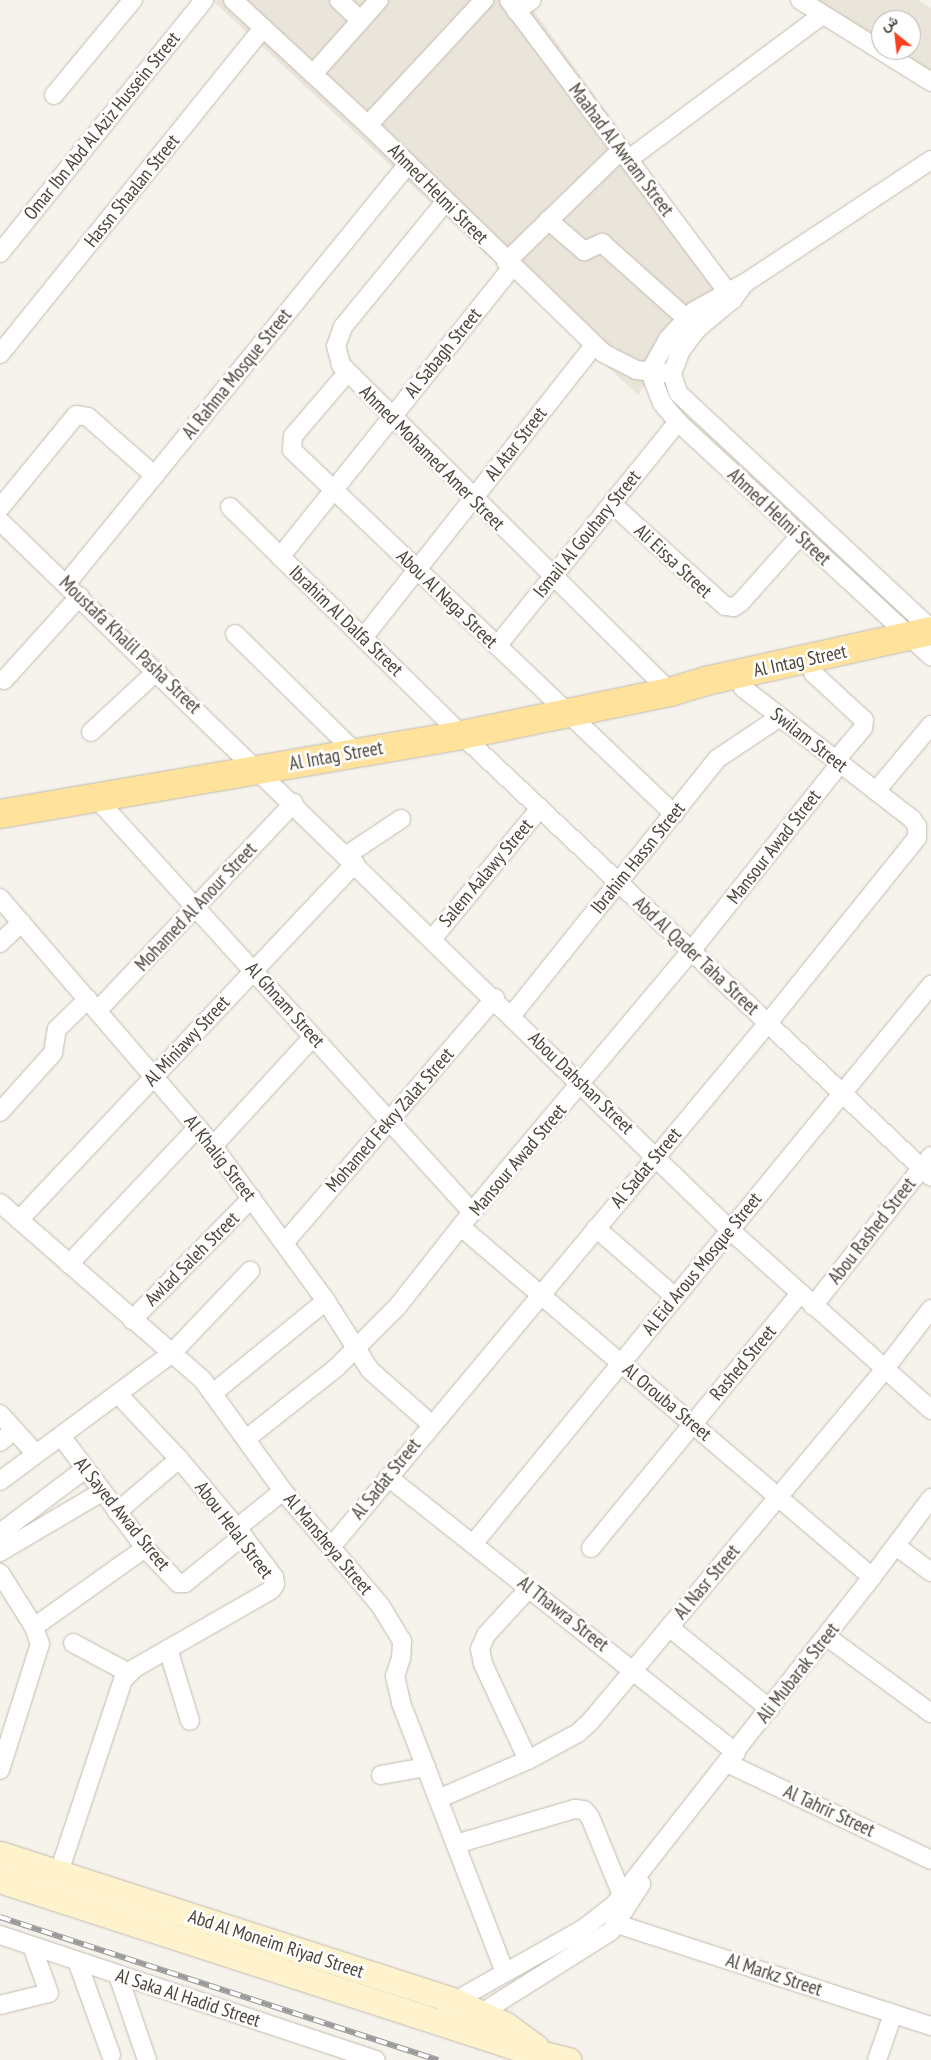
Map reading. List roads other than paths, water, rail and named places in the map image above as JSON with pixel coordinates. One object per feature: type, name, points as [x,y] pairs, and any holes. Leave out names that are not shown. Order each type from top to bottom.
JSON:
[{"type":"main road","name":"Al Intag Street","points":[[670,692],[709,694],[743,688],[813,673],[926,642]]},
{"type":"main road","name":"Al Intag Street","points":[[0,814],[462,735],[670,692],[706,681],[926,642]]},
{"type":"main road","name":"Abd Al Moneim Riyad Street","points":[[0,1854],[59,1872],[169,1923]]},
{"type":"main road","name":"Abd Al Moneim Riyad Street","points":[[0,1880],[169,1923],[449,2011],[525,2037],[542,2052],[568,2060]]},
{"type":"street","points":[[54,95],[132,0]]},
{"type":"street","name":"Omar Ibn Abd Al Aziz Hussein Street","points":[[0,253],[204,0]]},
{"type":"street","name":"Ahmed Helmi Street","points":[[234,0],[368,125],[509,264],[594,344],[624,366],[650,372],[672,374],[678,393],[691,409],[926,642]]},
{"type":"street","points":[[339,0],[361,20]]},
{"type":"street","points":[[314,74],[379,0]]},
{"type":"street","points":[[368,125],[484,0]]},
{"type":"street","points":[[512,5],[532,0]]},
{"type":"street","points":[[800,0],[931,82]]},
{"type":"street","name":"Maahad Al Awram Street","points":[[512,5],[730,295]]},
{"type":"street","name":"Al Sabagh Street","points":[[280,557],[392,417],[509,264],[548,220],[625,155],[822,15]]},
{"type":"street","name":"Hassn Shaalan Street","points":[[0,354],[263,28]]},
{"type":"street","points":[[672,374],[689,339],[730,295],[745,283],[931,160]]},
{"type":"street","name":"Al Rahma Mosque Street","points":[[66,584],[408,164]]},
{"type":"street","name":"Ahmed Mohamed Amer Street","points":[[446,201],[338,336],[337,356],[347,373],[670,692]]},
{"type":"street","points":[[548,220],[584,251],[602,243],[686,318]]},
{"type":"street","points":[[650,372],[668,339],[686,318],[730,295]]},
{"type":"street","name":"Al Atar Street","points":[[363,638],[594,344]]},
{"type":"street","name":"Ahmed Helmi Street","points":[[650,372],[662,403],[678,422],[799,537],[926,642]]},
{"type":"street","name":"Abou Al Naga Street","points":[[347,373],[290,443],[292,450],[566,714],[674,814]]},
{"type":"street","points":[[0,508],[76,415],[88,417],[155,476]]},
{"type":"street","name":"Ismail Al Gouhary Street","points":[[497,646],[678,422]]},
{"type":"street","name":"Ali Eissa Street","points":[[612,504],[718,603],[725,606],[734,607],[741,602],[799,537]]},
{"type":"street","name":"Ibrahim Al Dalfa Street","points":[[230,507],[462,735]]},
{"type":"street","name":"Moustafa Khalil Pasha Street","points":[[0,521],[259,770]]},
{"type":"street","points":[[4,680],[80,596]]},
{"type":"street","points":[[235,634],[356,753]]},
{"type":"street","points":[[92,732],[157,671]]},
{"type":"street","name":"Mansour Awad Street","points":[[246,1439],[357,1350],[397,1307],[472,1212],[582,1084],[691,951],[838,762],[863,728],[864,720],[813,673]]},
{"type":"street","name":"Swilam Street","points":[[743,688],[876,791]]},
{"type":"street","name":"Ibrahim Hassn Street","points":[[512,1015],[717,760],[780,717]]},
{"type":"street","points":[[876,791],[931,725]]},
{"type":"street","name":"Abd Al Qader Taha Street","points":[[462,735],[842,1094],[928,1167]]},
{"type":"street","name":"Abou Dahshan Street","points":[[259,770],[495,998],[730,1230],[884,1370],[931,1410]]},
{"type":"street","name":"Al Sadat Street","points":[[331,1547],[430,1424],[768,1023],[917,838],[915,822],[876,791]]},
{"type":"street","name":"Al Ghnam Street","points":[[96,799],[472,1212]]},
{"type":"street","name":"Mohamed Al Anour Street","points":[[0,1112],[53,1053],[58,1028],[93,1004],[195,908],[294,803]]},
{"type":"street","name":"Salem Aalawy Street","points":[[433,938],[540,808]]},
{"type":"street","points":[[351,859],[401,819]]},
{"type":"street","name":"Al Miniawy Street","points":[[19,1220],[253,971],[351,859]]},
{"type":"street","name":"Al Khalig Street","points":[[0,898],[155,1076],[213,1146],[285,1242],[357,1350],[388,1389],[430,1424]]},
{"type":"street","points":[[0,943],[22,922]]},
{"type":"street","name":"Al Eid Arous Mosque Street","points":[[473,1544],[931,985]]},
{"type":"street","name":"Mohamed Fekry Zalat Street","points":[[285,1242],[495,998]]},
{"type":"street","points":[[213,1146],[313,1037]]},
{"type":"street","points":[[69,1264],[198,1128]]},
{"type":"street","name":"Abou Rashed Street","points":[[807,1300],[928,1167]]},
{"type":"street","name":"Awlad Saleh Street","points":[[132,1320],[252,1198]]},
{"type":"street","name":"Al Mansheya Street","points":[[0,1203],[213,1393],[283,1491],[380,1605],[402,1642],[396,1685],[505,1973]]},
{"type":"street","name":"Al Orouba Street","points":[[461,1227],[872,1578]]},
{"type":"street","points":[[596,1228],[675,1297]]},
{"type":"street","points":[[0,1481],[171,1354],[250,1271]]},
{"type":"street","name":"Rashed Street","points":[[591,1548],[693,1425],[807,1300]]},
{"type":"street","points":[[213,1393],[326,1301]]},
{"type":"street","name":"Al Nasr Street","points":[[438,1799],[528,1760],[578,1733],[598,1713],[633,1668],[778,1498],[884,1370],[931,1309]]},
{"type":"street","name":"Abou Helal Street","points":[[118,1394],[179,1459],[240,1532],[274,1578],[273,1587],[129,1673]]},
{"type":"street","points":[[0,1414],[36,1454]]},
{"type":"street","points":[[0,1442],[14,1430]]},
{"type":"street","name":"Al Sayed Awad Street","points":[[61,1436],[145,1548],[178,1583],[187,1581],[240,1532]]},
{"type":"street","points":[[117,1512],[179,1459]]},
{"type":"street","points":[[0,1532],[85,1468]]},
{"type":"street","name":"Al Thawra Street","points":[[388,1478],[633,1668],[732,1758]]},
{"type":"street","points":[[240,1532],[283,1491]]},
{"type":"street","points":[[0,1552],[102,1492]]},
{"type":"street","name":"Ali Mubarak Street","points":[[662,1846],[872,1578],[931,1498]]},
{"type":"street","points":[[896,1546],[931,1572]]},
{"type":"street","points":[[34,1628],[145,1548]]},
{"type":"street","points":[[0,1573],[39,1638],[38,1649],[0,1770]]},
{"type":"street","points":[[528,1760],[484,1664],[480,1649],[486,1635],[529,1588]]},
{"type":"street","points":[[669,1626],[770,1709]]},
{"type":"street","points":[[826,1636],[931,1713]]},
{"type":"street","points":[[59,1872],[119,1688],[129,1673],[73,1643]]},
{"type":"street","points":[[168,1649],[190,1721]]},
{"type":"street","name":"Al Tahrir Street","points":[[732,1758],[931,1860]]},
{"type":"street","points":[[381,1775],[426,1767]]},
{"type":"street","points":[[456,1844],[575,1810],[584,1810],[590,1817],[622,1895]]},
{"type":"street","points":[[449,2011],[505,1973],[595,1921],[622,1895],[662,1846]]},
{"type":"street","points":[[477,2022],[617,1924],[662,1846]]},
{"type":"street","name":"Al Markz Street","points":[[617,1924],[931,2026]]},
{"type":"street","name":"Al Saka Al Hadid Street","points":[[0,1935],[118,1975],[336,2054],[376,2060]]},
{"type":"street","points":[[0,2005],[49,1993],[32,1946]]},
{"type":"street","points":[[77,1961],[111,2055]]},
{"type":"street","points":[[118,1975],[147,2060]]},
{"type":"street","points":[[877,2060],[893,2014]]},
{"type":"railway","points":[[0,1917],[438,2060]]}]
